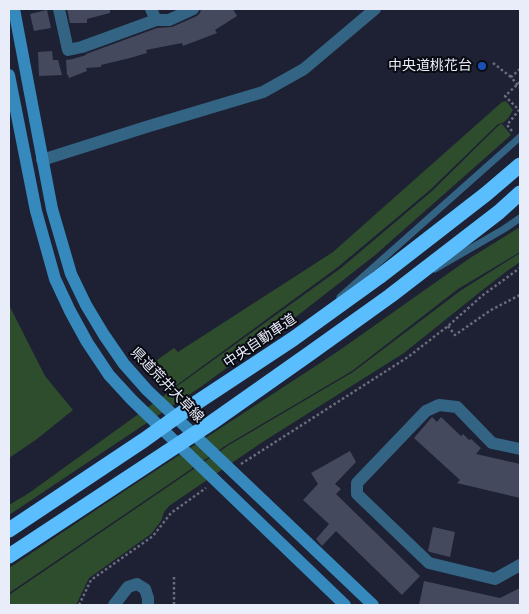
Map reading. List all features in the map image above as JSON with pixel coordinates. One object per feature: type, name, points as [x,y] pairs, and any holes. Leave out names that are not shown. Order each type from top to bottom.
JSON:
[{"type":"highway","name":"中央自動車道","points":[[9,530],[293,339],[380,277],[520,165]]},
{"type":"highway","points":[[9,556],[211,423],[390,296],[499,212],[520,193]]},
{"type":"main road","name":"県道荒井大草線","points":[[14,9],[52,209],[70,274],[86,305],[124,364],[147,390],[373,605]]},
{"type":"main road","points":[[9,75],[36,211],[55,279],[87,342],[110,375],[132,400],[345,605]]},
{"type":"street","points":[[59,9],[68,50],[82,47],[154,15],[169,20],[193,9]]},
{"type":"street","points":[[42,160],[146,126],[263,92],[304,69],[375,9]]},
{"type":"street","points":[[520,449],[492,442],[457,408],[439,405],[426,411],[357,484],[357,494],[429,563],[495,579],[520,565]]},
{"type":"street","points":[[114,605],[128,587],[137,584],[145,589],[148,605]]},
{"type":"lane","points":[[293,339],[517,135]]},
{"type":"lane","points":[[390,296],[520,218]]},
{"type":"path","points":[[493,63],[519,83],[520,88]]},
{"type":"path","points":[[511,77],[520,69]]},
{"type":"path","points":[[517,135],[507,125],[519,110],[505,96],[519,83]]},
{"type":"path","points":[[255,454],[408,357],[448,326],[483,295],[520,268]]},
{"type":"path","points":[[448,326],[455,335],[491,310],[520,295]]},
{"type":"path","points":[[79,605],[91,580],[153,536],[170,514],[194,496]]},
{"type":"path","points":[[174,577],[174,605]]},
{"type":"green space","points":[[506,101],[513,110],[507,119],[498,124],[430,190],[338,267],[170,390],[151,372],[150,365],[174,348],[178,352],[333,252],[502,102]]},
{"type":"green space","points":[[502,124],[511,135],[374,256],[288,323],[202,386],[9,515],[9,505],[29,493],[341,268],[432,191]]},
{"type":"green space","points":[[520,227],[520,252],[458,289],[352,371],[228,444],[9,593],[9,568],[337,352],[470,258]]},
{"type":"green space","points":[[520,253],[520,262],[404,353],[261,443],[169,506],[151,534],[89,578],[76,605],[9,605],[9,595],[229,445],[353,372],[460,291]]},
{"type":"green space","points":[[9,305],[45,376],[73,410],[37,439],[9,458]]},
{"type":"building","points":[[67,9],[110,9],[110,13],[87,19],[87,23],[70,23]]},
{"type":"building","points":[[201,9],[233,9],[237,16],[215,30],[217,33],[183,46],[182,43],[146,50],[147,53],[101,65],[101,67],[86,68],[87,71],[69,78],[67,75],[66,60],[86,55],[157,28],[172,27],[197,16]]},
{"type":"building","points":[[47,10],[51,28],[34,31],[30,14]]},
{"type":"building","points":[[52,51],[53,60],[58,60],[62,75],[39,76],[38,52]]},
{"type":"building","points":[[432,417],[437,422],[441,417],[461,436],[463,434],[469,440],[471,439],[481,448],[476,454],[520,464],[520,498],[457,483],[460,480],[414,438]]},
{"type":"building","points":[[350,451],[356,462],[335,484],[341,489],[336,494],[420,576],[402,595],[336,531],[322,546],[316,539],[329,524],[303,500],[318,484],[311,473]]},
{"type":"building","points":[[433,527],[455,532],[450,557],[428,551]]},
{"type":"building","points":[[424,581],[500,598],[520,588],[520,605],[419,605]]},
{"type":"place","name":"中央道桃花台","points":[[482,66]]}]
